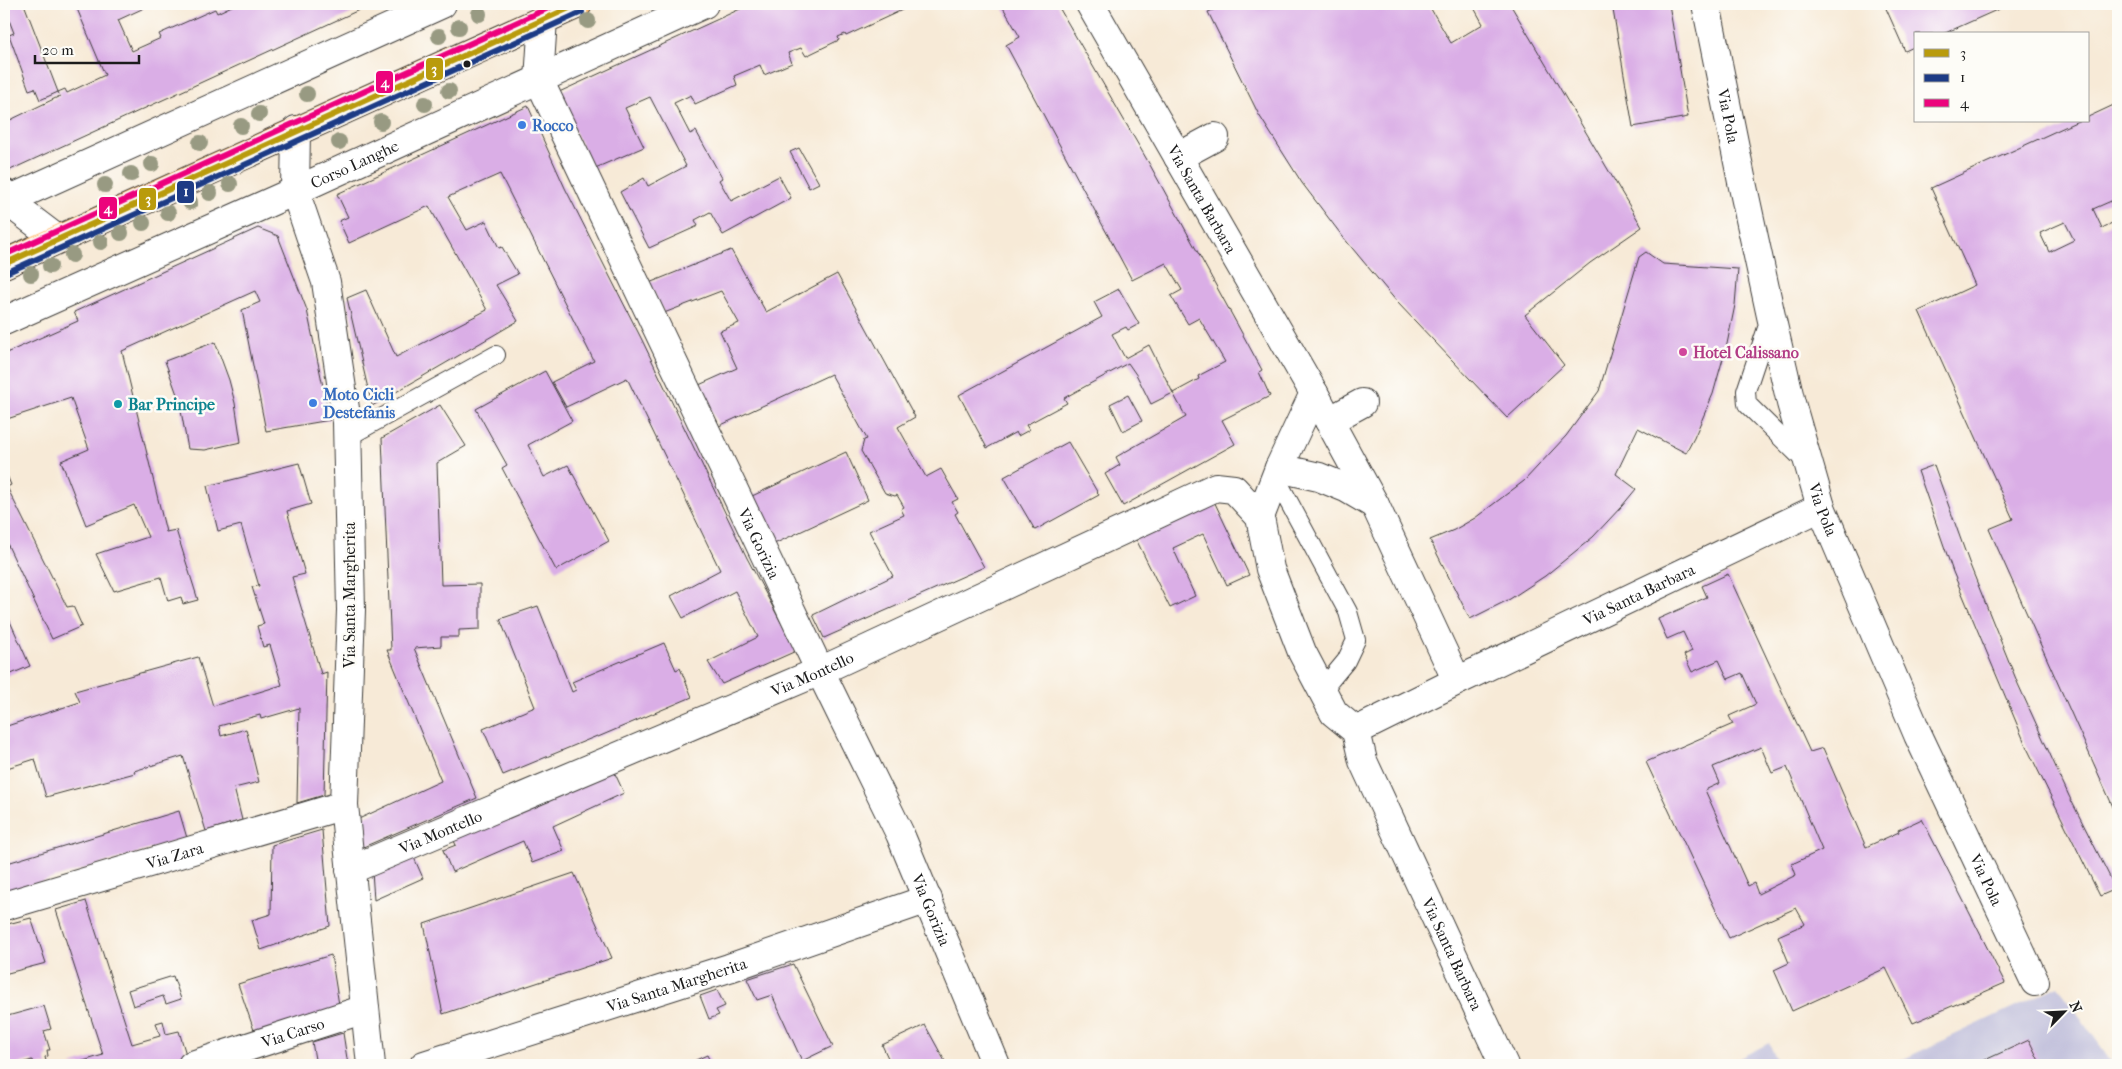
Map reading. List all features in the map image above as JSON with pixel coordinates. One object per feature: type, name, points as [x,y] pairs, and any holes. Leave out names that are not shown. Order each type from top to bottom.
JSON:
[{"type":"main road","points":[[4,264],[296,130],[578,4]]},
{"type":"street","points":[[57,239],[5,199],[442,4]]},
{"type":"street","name":"Corso Langhe","points":[[4,321],[295,192],[704,4]]},
{"type":"street","name":"Via Santa Barbara","points":[[1090,4],[1314,393],[1376,505],[1457,681]]},
{"type":"street","name":"Via Pola","points":[[1706,4],[1771,316],[1791,403],[1821,507],[1918,735],[2035,982]]},
{"type":"street","name":"Via Gorizia","points":[[543,19],[539,80],[820,671],[900,834],[996,1065]]},
{"type":"street","name":"Via Santa Margherita","points":[[296,130],[295,192],[326,282],[347,422],[351,610],[344,805],[371,1065]]},
{"type":"street","points":[[1178,157],[1215,137]]},
{"type":"street","points":[[1314,393],[1260,517],[1270,569],[1302,652],[1334,713],[1356,732]]},
{"type":"street","points":[[1329,421],[1362,403]]},
{"type":"street","points":[[1278,473],[1319,477],[1346,488],[1376,505]]},
{"type":"street","name":"Via Montello","points":[[350,870],[820,671],[1216,487],[1234,490],[1260,517]]},
{"type":"street","name":"Via Santa Barbara","points":[[1504,1065],[1363,761],[1356,732],[1457,681],[1821,507]]},
{"type":"street","name":"Via Zara","points":[[4,906],[344,805]]},
{"type":"street","name":"Via Santa Margherita","points":[[424,1065],[729,968],[928,899]]},
{"type":"street","name":"Via Carso","points":[[192,1065],[364,1009]]},
{"type":"lane","points":[[1771,316],[1746,391],[1747,404],[1809,465]]},
{"type":"lane","points":[[348,436],[496,355]]},
{"type":"lane","points":[[1278,473],[1348,612],[1356,640],[1346,661],[1322,690]]},
{"type":"shaded area","points":[[2058,986],[2114,1065],[1891,1065]]},
{"type":"shaded area","points":[[1769,1043],[1779,1065],[1726,1065]]},
{"type":"building","points":[[4,4],[24,4],[58,92],[40,100],[35,88],[29,90],[9,35],[14,33],[9,20],[4,21]]},
{"type":"building","points":[[75,4],[142,4],[144,8],[118,20],[132,51],[161,38],[159,34],[215,9],[217,13],[236,4],[372,4],[8,171],[4,157],[4,123],[60,96],[58,92],[65,89],[67,93],[105,75]]},
{"type":"building","points":[[751,4],[915,4],[846,36],[845,34],[838,37],[839,40],[806,56],[801,48],[788,53],[792,63],[764,75],[760,65],[734,76],[737,85],[695,104],[691,95],[674,103],[690,134],[696,131],[722,178],[719,180],[731,201],[779,176],[791,198],[723,235],[710,212],[695,220],[698,226],[649,248],[620,192],[644,178],[648,186],[686,166],[650,97],[625,108],[644,147],[593,169],[557,93]]},
{"type":"building","points":[[1001,4],[1057,4],[1150,165],[1262,370],[1259,372],[1270,396],[1222,420],[1235,444],[1123,506],[1105,474],[1120,465],[1116,457],[1186,417],[1173,393],[1199,379],[1198,376],[1225,362],[1199,318],[1188,324],[1171,296],[1182,290],[1166,263],[1132,280],[1006,45],[1020,37]]},
{"type":"building","points":[[1228,4],[1428,4],[1451,43],[1483,24],[1472,4],[1510,4],[1642,227],[1590,263],[1525,315],[1564,365],[1507,418],[1397,302],[1343,237],[1302,183],[1259,115],[1208,12]]},
{"type":"building","points":[[1612,4],[1669,4],[1688,117],[1633,127]]},
{"type":"building","points":[[1884,4],[2010,4],[1947,32],[1914,32],[1914,47],[1905,51]]},
{"type":"building","points":[[2118,103],[2118,198],[2093,209],[2102,228],[2118,220],[2118,818],[1989,529],[2013,519],[1919,311],[1975,285],[1931,188],[2076,122],[2090,122],[2090,116]],"holes":[[[2065,222],[2074,240],[2049,252],[2040,233]]]},
{"type":"building","points":[[528,106],[565,188],[641,338],[747,558],[796,651],[722,684],[708,662],[758,637],[735,591],[683,618],[671,596],[720,570],[627,378],[566,407],[552,382],[594,361],[500,174],[448,197],[467,230],[486,221],[499,248],[502,247],[518,274],[496,285],[518,321],[372,406],[347,298],[366,290],[396,357],[487,310],[429,206],[349,243],[339,221],[348,217],[337,194]]},
{"type":"building","points":[[799,148],[819,183],[809,188],[790,152]]},
{"type":"building","points":[[258,228],[278,236],[307,310],[330,420],[266,431],[242,310],[260,302],[255,291],[122,351],[166,532],[176,530],[198,600],[183,604],[181,597],[168,601],[161,577],[114,591],[96,554],[148,537],[134,505],[86,525],[61,461],[89,449],[71,398],[4,420],[4,354],[78,321],[74,312]]},
{"type":"building","points":[[731,250],[766,312],[837,274],[915,417],[898,427],[926,477],[941,469],[958,499],[952,502],[958,512],[955,514],[984,567],[824,638],[813,615],[893,576],[869,531],[904,515],[901,509],[904,507],[897,495],[885,493],[861,451],[864,440],[867,439],[831,374],[719,426],[699,385],[737,368],[720,331],[739,323],[721,291],[664,313],[649,283]]},
{"type":"building","points":[[1646,252],[1663,264],[1738,269],[1735,305],[1727,344],[1713,394],[1694,438],[1686,453],[1638,428],[1616,474],[1636,489],[1622,506],[1593,537],[1545,576],[1510,599],[1470,619],[1430,540],[1454,530],[1475,518],[1524,481],[1566,436],[1599,391],[1639,257]]},
{"type":"building","points":[[1119,289],[1139,324],[1128,330],[1126,327],[1112,334],[1125,358],[1149,345],[1173,393],[1151,404],[1128,363],[1064,398],[1067,403],[1026,425],[1029,430],[1018,436],[1016,432],[987,448],[959,395],[1102,317],[1094,302]]},
{"type":"building","points":[[215,342],[235,403],[241,442],[205,450],[188,449],[179,400],[165,361]]},
{"type":"building","points":[[545,371],[572,421],[528,445],[544,477],[568,465],[609,541],[556,570],[502,468],[507,465],[476,409]]},
{"type":"building","points":[[1128,395],[1142,421],[1123,431],[1110,404]]},
{"type":"building","points":[[440,405],[466,446],[437,463],[441,585],[480,584],[480,629],[459,630],[459,637],[441,637],[441,646],[414,648],[477,798],[354,851],[350,823],[441,781],[387,650],[391,650],[382,438]]},
{"type":"building","points":[[1068,442],[1099,495],[1035,530],[1004,477]]},
{"type":"building","points":[[846,452],[868,500],[774,544],[752,496]]},
{"type":"building","points":[[299,463],[311,504],[287,511],[305,574],[292,577],[321,674],[327,672],[324,795],[297,803],[299,708],[261,719],[260,715],[219,726],[221,736],[246,729],[259,782],[234,788],[242,820],[206,831],[183,756],[134,771],[135,773],[46,797],[35,759],[4,769],[4,727],[80,702],[75,691],[198,657],[213,706],[282,685],[270,645],[263,647],[257,626],[264,624],[252,587],[259,586],[241,525],[218,531],[207,486]]},
{"type":"building","points":[[1934,465],[1970,565],[2018,684],[2069,796],[2116,889],[2100,896],[2027,748],[1953,572],[1918,471]]},
{"type":"building","points":[[4,468],[11,485],[7,487],[67,607],[73,606],[82,626],[52,639],[4,537]]},
{"type":"building","points":[[1213,499],[1249,575],[1227,585],[1203,534],[1173,548],[1195,596],[1170,608],[1134,535]]},
{"type":"building","points":[[1728,574],[1810,752],[1823,748],[1866,847],[1922,819],[2005,983],[1913,1023],[1886,968],[1792,1011],[1774,970],[1789,963],[1778,936],[1805,924],[1796,908],[1729,938],[1646,762],[1733,724],[1729,716],[1756,704],[1742,673],[1728,679],[1719,660],[1692,672],[1684,655],[1692,651],[1683,632],[1667,639],[1658,619],[1707,597],[1702,586]],"holes":[[[1761,747],[1772,773],[1787,767],[1822,850],[1792,864],[1796,875],[1758,894],[1754,883],[1748,886],[1705,790],[1720,783],[1713,767]]]},
{"type":"building","points":[[538,606],[572,692],[576,690],[572,682],[664,643],[676,670],[680,668],[692,697],[503,775],[483,729],[535,707],[500,619]]},
{"type":"building","points":[[4,608],[30,666],[4,677]]},
{"type":"building","points":[[611,765],[624,793],[553,826],[564,851],[532,863],[523,841],[452,872],[443,850],[456,845],[451,835]]},
{"type":"building","points":[[179,811],[187,838],[4,893],[4,864]]},
{"type":"building","points":[[322,830],[330,926],[261,950],[252,920],[271,914],[272,845]]},
{"type":"building","points":[[412,853],[423,878],[374,900],[372,871]]},
{"type":"building","points":[[574,873],[612,958],[443,1014],[424,924]]},
{"type":"building","points":[[86,901],[132,1044],[160,1036],[156,1023],[163,1021],[166,1034],[179,1031],[187,1058],[161,1065],[70,1065],[103,1055],[56,910]]},
{"type":"building","points":[[31,918],[46,963],[4,974],[4,925]]},
{"type":"building","points":[[331,955],[340,1011],[256,1036],[238,984]]},
{"type":"building","points":[[793,964],[833,1046],[802,1061],[772,995],[757,1000],[747,979]]},
{"type":"building","points":[[173,976],[181,999],[166,1004],[163,996],[133,1006],[128,990]]},
{"type":"building","points":[[717,990],[725,1006],[716,1010],[719,1015],[709,1019],[700,996]]},
{"type":"building","points":[[44,1006],[51,1029],[44,1031],[50,1050],[47,1050],[48,1056],[45,1057],[47,1065],[34,1065],[32,1060],[15,1065],[4,1065],[4,1017]]},
{"type":"building","points":[[925,1025],[947,1065],[880,1065],[889,1060],[882,1045]]},
{"type":"building","points":[[343,1033],[348,1065],[316,1065],[312,1042]]},
{"type":"building","points":[[2029,1040],[2041,1065],[1974,1065]]},
{"type":"building","points":[[707,1055],[712,1065],[685,1065]]},
{"type":"transit line","name":"4","points":[[4,255],[557,4]]},
{"type":"transit line","name":"3","points":[[4,264],[578,4]]},
{"type":"transit line","name":"1","points":[[8,272],[582,12]]},
{"type":"place","name":"Rocco","points":[[522,125]]},
{"type":"place","name":"Hotel Calissano","points":[[1683,352]]},
{"type":"place","name":"Moto Cicli Destefanis","points":[[313,403]]},
{"type":"place","name":"Bar Principe","points":[[118,404]]}]
